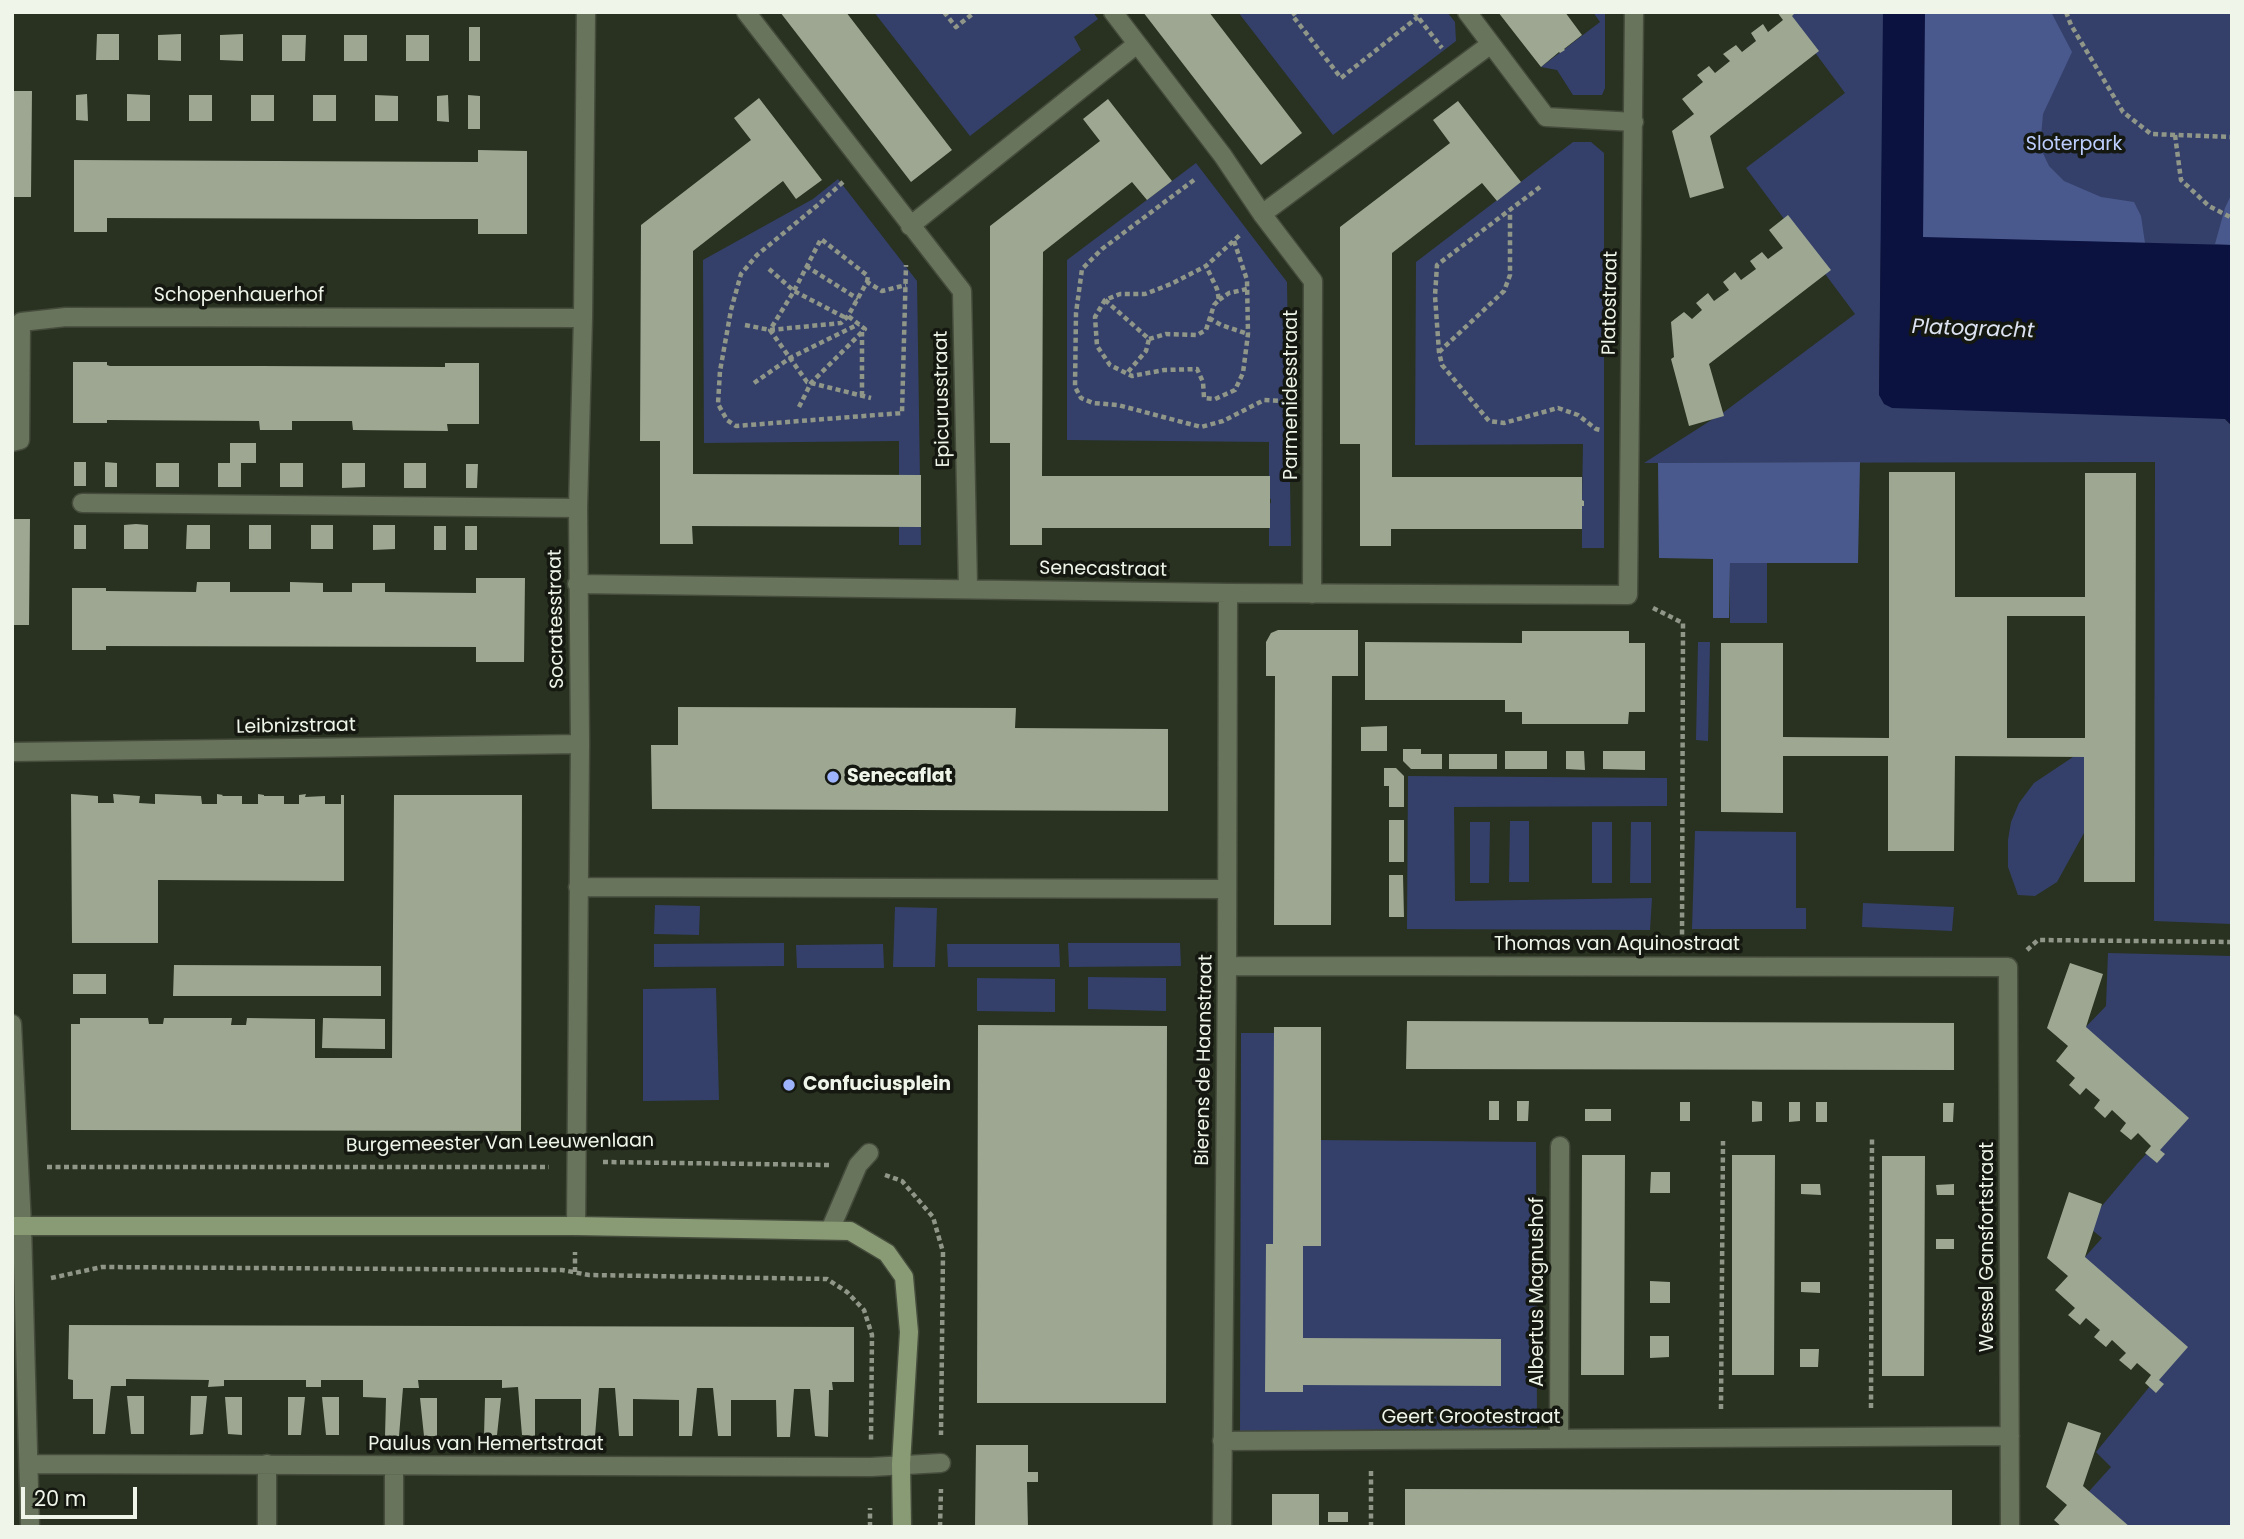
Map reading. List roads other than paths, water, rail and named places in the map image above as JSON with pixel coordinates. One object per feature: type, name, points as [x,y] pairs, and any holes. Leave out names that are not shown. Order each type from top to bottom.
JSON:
[{"type":"street","name":"Socratesstraat","points":[[576,1226],[580,744],[578,508],[586,12]]},
{"type":"street","name":"Epicurusstraat","points":[[746,12],[962,291],[968,588]]},
{"type":"street","name":"Parmenidesstraat","points":[[1113,12],[1223,156],[1262,214],[1313,281],[1312,594]]},
{"type":"street","points":[[1467,12],[1546,117],[1634,122]]},
{"type":"street","name":"Platostraat","points":[[1628,595],[1634,12]]},
{"type":"street","points":[[910,226],[1137,44]]},
{"type":"street","points":[[1262,214],[1491,44]]},
{"type":"street","name":"Schopenhauerhof","points":[[12,442],[20,440],[21,322],[66,317],[583,318]]},
{"type":"street","points":[[82,503],[578,508]]},
{"type":"street","name":"Senecastraat","points":[[578,584],[1312,594],[1628,595]]},
{"type":"street","name":"Bierens de Haanstraat","points":[[1222,1527],[1228,593]]},
{"type":"street","name":"Leibnizstraat","points":[[12,752],[580,744]]},
{"type":"street","points":[[578,887],[1227,889]]},
{"type":"street","name":"Thomas van Aquinostraat","points":[[1227,966],[2008,967]]},
{"type":"street","name":"Wessel Gansfortstraat","points":[[2008,967],[2010,1527]]},
{"type":"street","points":[[12,1024],[19,1167],[17,1226],[24,1284],[24,1452],[30,1527]]},
{"type":"street","name":"Albertus Magnushof","points":[[1559,1439],[1560,1146]]},
{"type":"street","points":[[830,1230],[864,1159]]},
{"type":"street","points":[[17,1226],[576,1226],[850,1231],[887,1253],[905,1277],[909,1332],[901,1464],[902,1527]]},
{"type":"street","name":"Geert Grootestraat","points":[[1222,1441],[2010,1436]]},
{"type":"street","name":"Paulus van Hemertstraat","points":[[24,1452],[267,1464],[394,1466],[871,1467],[941,1463]]},
{"type":"street","points":[[267,1464],[267,1527]]},
{"type":"street","points":[[394,1466],[394,1527]]},
{"type":"water","name":"Platogracht","points":[[1883,12],[1925,12],[1923,237],[2232,245],[2232,426],[2225,419],[1892,408],[1884,404],[1879,395]]},
{"type":"place","name":"Senecaflat","points":[[833,777]]},
{"type":"place","name":"Confuciusplein","points":[[789,1085]]},
{"type":"park label","name":"Sloterpark","points":[[2074,145]]}]
